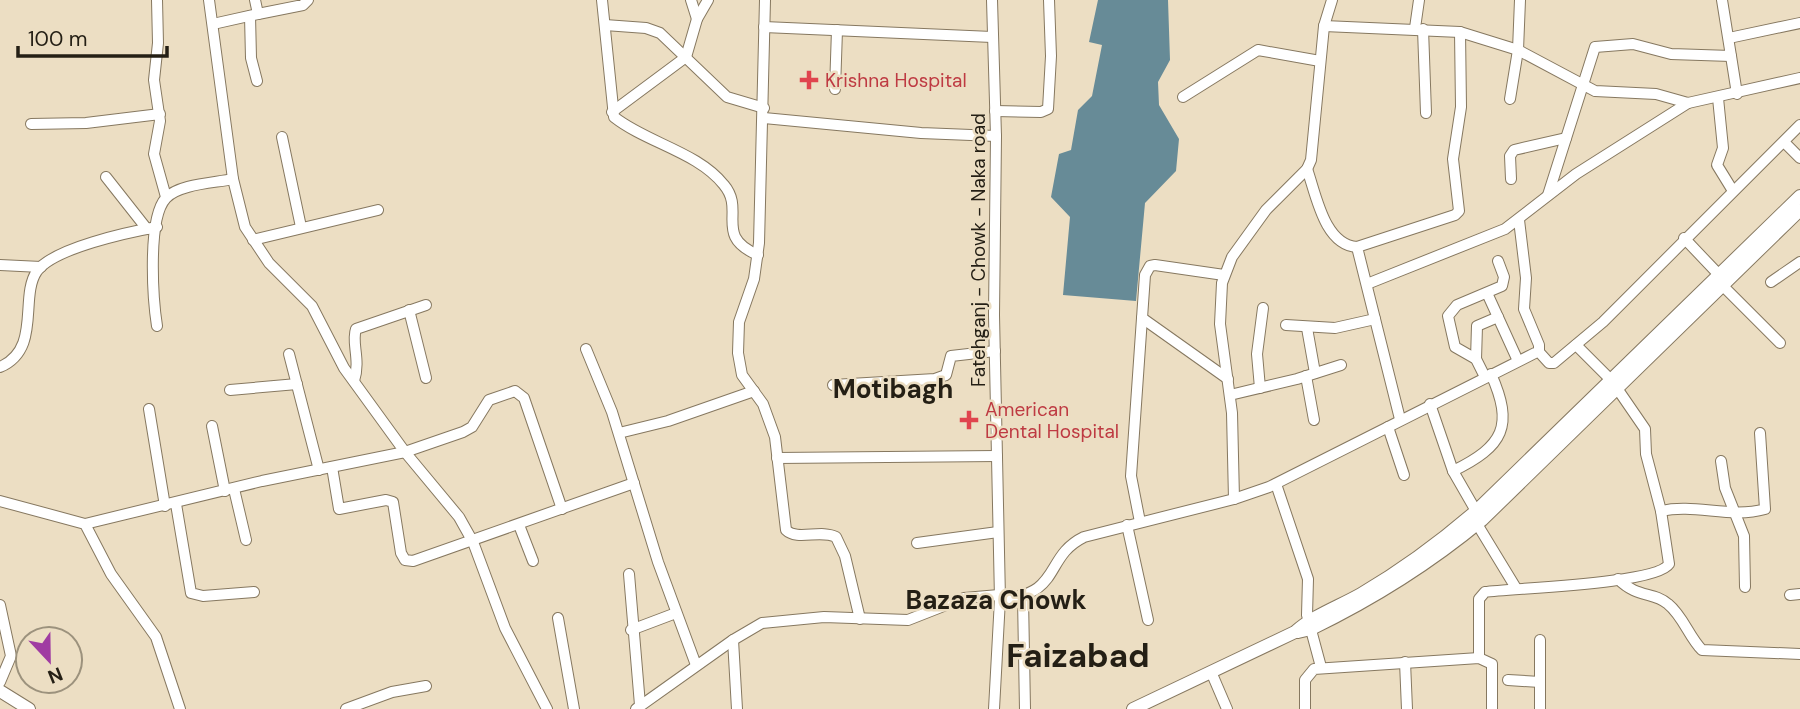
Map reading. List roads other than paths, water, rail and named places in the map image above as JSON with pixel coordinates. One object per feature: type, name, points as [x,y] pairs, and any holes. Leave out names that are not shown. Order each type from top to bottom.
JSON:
[{"type":"main road","points":[[1722,280],[1800,195]]},
{"type":"main road","points":[[1133,709],[1385,591],[1439,555],[1475,517],[1722,280],[1800,210]]},
{"type":"main road","points":[[0,691],[29,709]]},
{"type":"street","points":[[157,0],[158,43],[154,80],[160,114],[154,162],[166,197]]},
{"type":"street","points":[[209,0],[233,179],[241,216],[269,263],[312,306],[354,381],[405,452],[452,508],[473,542],[505,628],[547,709]]},
{"type":"street","points":[[255,0],[251,58],[257,81]]},
{"type":"street","points":[[213,24],[303,5],[308,0]]},
{"type":"street","points":[[602,0],[612,112],[620,122],[708,170],[724,184],[732,200],[730,225],[734,237],[741,247],[758,256]]},
{"type":"street","points":[[691,0],[697,19]]},
{"type":"street","points":[[612,112],[686,57],[697,19],[708,0]]},
{"type":"street","points":[[765,0],[758,256],[754,279],[741,308],[738,330],[740,367],[769,418],[786,530],[793,534],[821,532],[836,537],[845,556],[860,620]]},
{"type":"street","name":"Fatehganj - Chowk - Naka road","points":[[992,0],[996,136],[995,351],[999,597],[994,709]]},
{"type":"street","points":[[995,111],[1041,112],[1048,109],[1051,56],[1049,0]]},
{"type":"street","points":[[1234,499],[1230,395],[1219,298],[1224,275],[1232,257],[1266,210],[1307,169],[1311,160],[1324,26],[1332,0]]},
{"type":"street","points":[[1419,0],[1426,113]]},
{"type":"street","points":[[1510,99],[1518,50],[1520,0]]},
{"type":"street","points":[[1722,0],[1737,94]]},
{"type":"street","points":[[1729,38],[1800,23]]},
{"type":"street","points":[[605,25],[654,29],[727,97],[764,113],[921,133],[996,136]]},
{"type":"street","points":[[1324,26],[1419,28],[1460,33],[1518,50],[1583,85],[1611,93],[1657,94],[1688,103]]},
{"type":"street","points":[[764,27],[992,37]]},
{"type":"street","points":[[835,89],[836,30]]},
{"type":"street","points":[[1307,169],[1329,228],[1343,245],[1357,247],[1445,219],[1459,211],[1453,159],[1461,107],[1460,33]]},
{"type":"street","points":[[1548,196],[1589,58],[1595,47],[1633,44],[1684,55],[1731,56]]},
{"type":"street","points":[[1183,97],[1258,50],[1320,61]]},
{"type":"street","points":[[1367,284],[1505,229],[1576,174],[1688,103],[1800,78]]},
{"type":"street","points":[[1718,98],[1723,148],[1717,165],[1733,191]]},
{"type":"street","points":[[31,124],[86,123],[160,114]]},
{"type":"street","points":[[1518,220],[1526,278],[1524,309],[1539,345],[1539,352],[1549,363],[1553,363],[1622,304],[1684,238],[1800,125]]},
{"type":"street","points":[[282,137],[301,227]]},
{"type":"street","points":[[1511,179],[1510,156],[1514,150],[1566,138]]},
{"type":"street","points":[[1784,142],[1800,158]]},
{"type":"street","points":[[106,177],[152,228]]},
{"type":"street","points":[[157,326],[152,286],[152,228],[161,205],[166,197],[175,192],[233,179]]},
{"type":"street","points":[[253,240],[378,210]]},
{"type":"street","points":[[0,367],[16,354],[23,340],[29,324],[33,282],[41,267],[55,257],[152,228]]},
{"type":"street","points":[[1684,238],[1780,343]]},
{"type":"street","points":[[1357,247],[1400,419]]},
{"type":"street","points":[[1453,471],[1489,448],[1503,425],[1503,401],[1476,359],[1455,347],[1449,312],[1504,283],[1499,261]]},
{"type":"street","points":[[1771,282],[1800,262]]},
{"type":"street","points":[[0,265],[41,267]]},
{"type":"street","points":[[1140,522],[1131,484],[1145,275],[1150,266],[1169,266],[1224,275]]},
{"type":"street","points":[[1487,293],[1518,361]]},
{"type":"street","points":[[354,381],[359,363],[354,334],[356,329],[426,305]]},
{"type":"street","points":[[1260,388],[1257,354],[1263,308]]},
{"type":"street","points":[[409,310],[426,378]]},
{"type":"street","points":[[1476,359],[1477,326],[1498,317]]},
{"type":"street","points":[[1142,318],[1228,379]]},
{"type":"street","points":[[1286,325],[1307,328],[1346,327],[1375,318]]},
{"type":"street","points":[[1307,328],[1314,420]]},
{"type":"street","points":[[1479,658],[1479,599],[1485,592],[1561,587],[1666,569],[1669,558],[1661,511],[1646,454],[1644,429],[1614,385],[1577,345]]},
{"type":"street","points":[[586,349],[619,433],[676,613],[696,665]]},
{"type":"street","points":[[833,386],[942,377],[948,371],[951,356],[995,351]]},
{"type":"street","points":[[638,707],[751,628],[773,620],[908,620],[964,598],[1023,598],[1040,587],[1076,541],[1126,525],[1234,499],[1276,484],[1400,419],[1539,352]]},
{"type":"street","points":[[289,354],[319,470]]},
{"type":"street","points":[[1230,395],[1340,365]]},
{"type":"street","points":[[230,390],[297,384]]},
{"type":"street","points":[[619,433],[668,421],[754,391]]},
{"type":"street","points":[[0,500],[85,524],[405,452],[463,432],[472,427],[489,400],[520,392],[562,509]]},
{"type":"street","points":[[1430,404],[1453,471],[1475,517],[1516,588]]},
{"type":"street","points":[[149,408],[191,593],[203,596],[254,592]]},
{"type":"street","points":[[212,426],[246,540]]},
{"type":"street","points":[[1388,427],[1404,475]]},
{"type":"street","points":[[1661,511],[1686,506],[1713,512],[1760,511],[1767,506],[1760,433]]},
{"type":"street","points":[[777,458],[997,456]]},
{"type":"street","points":[[1721,461],[1725,488],[1744,536],[1745,587]]},
{"type":"street","points":[[332,467],[339,509],[386,500],[393,502],[401,553],[405,560],[423,559],[634,483]]},
{"type":"street","points":[[1276,484],[1308,579],[1306,607],[1321,667]]},
{"type":"street","points":[[85,524],[121,590],[156,637],[180,709]]},
{"type":"street","points":[[519,525],[533,561]]},
{"type":"street","points":[[1126,525],[1148,620]]},
{"type":"street","points":[[917,543],[998,533]]},
{"type":"street","points":[[629,574],[638,707]]},
{"type":"street","points":[[1618,579],[1636,593],[1659,598],[1669,604],[1702,650],[1800,653]]},
{"type":"street","points":[[1023,598],[1025,709]]},
{"type":"street","points":[[0,604],[11,656],[0,682]]},
{"type":"street","points":[[631,629],[676,613]]},
{"type":"street","points":[[558,618],[574,709]]},
{"type":"street","points":[[733,640],[737,709]]},
{"type":"street","points":[[1540,640],[1540,709]]},
{"type":"street","points":[[1305,709],[1305,680],[1308,674],[1321,667],[1479,658],[1492,664],[1492,709]]},
{"type":"street","points":[[1405,662],[1407,709]]},
{"type":"street","points":[[1212,674],[1227,709]]},
{"type":"street","points":[[1508,680],[1540,682]]},
{"type":"street","points":[[346,709],[392,692],[426,687]]},
{"type":"water","points":[[1098,0],[1168,0],[1170,60],[1158,82],[1159,105],[1179,139],[1176,171],[1145,203],[1136,301],[1063,295],[1070,217],[1051,197],[1059,154],[1071,150],[1078,110],[1092,96],[1102,45],[1089,42]]},
{"type":"place","name":"Krishna Hospital","points":[[809,80]]},
{"type":"place","name":"American Dental Hospital","points":[[969,420]]},
{"type":"district","name":"Motibagh","points":[[893,389]]},
{"type":"district","name":"Bazaza Chowk","points":[[996,600]]},
{"type":"district","name":"Faizabad","points":[[1078,655]]}]
